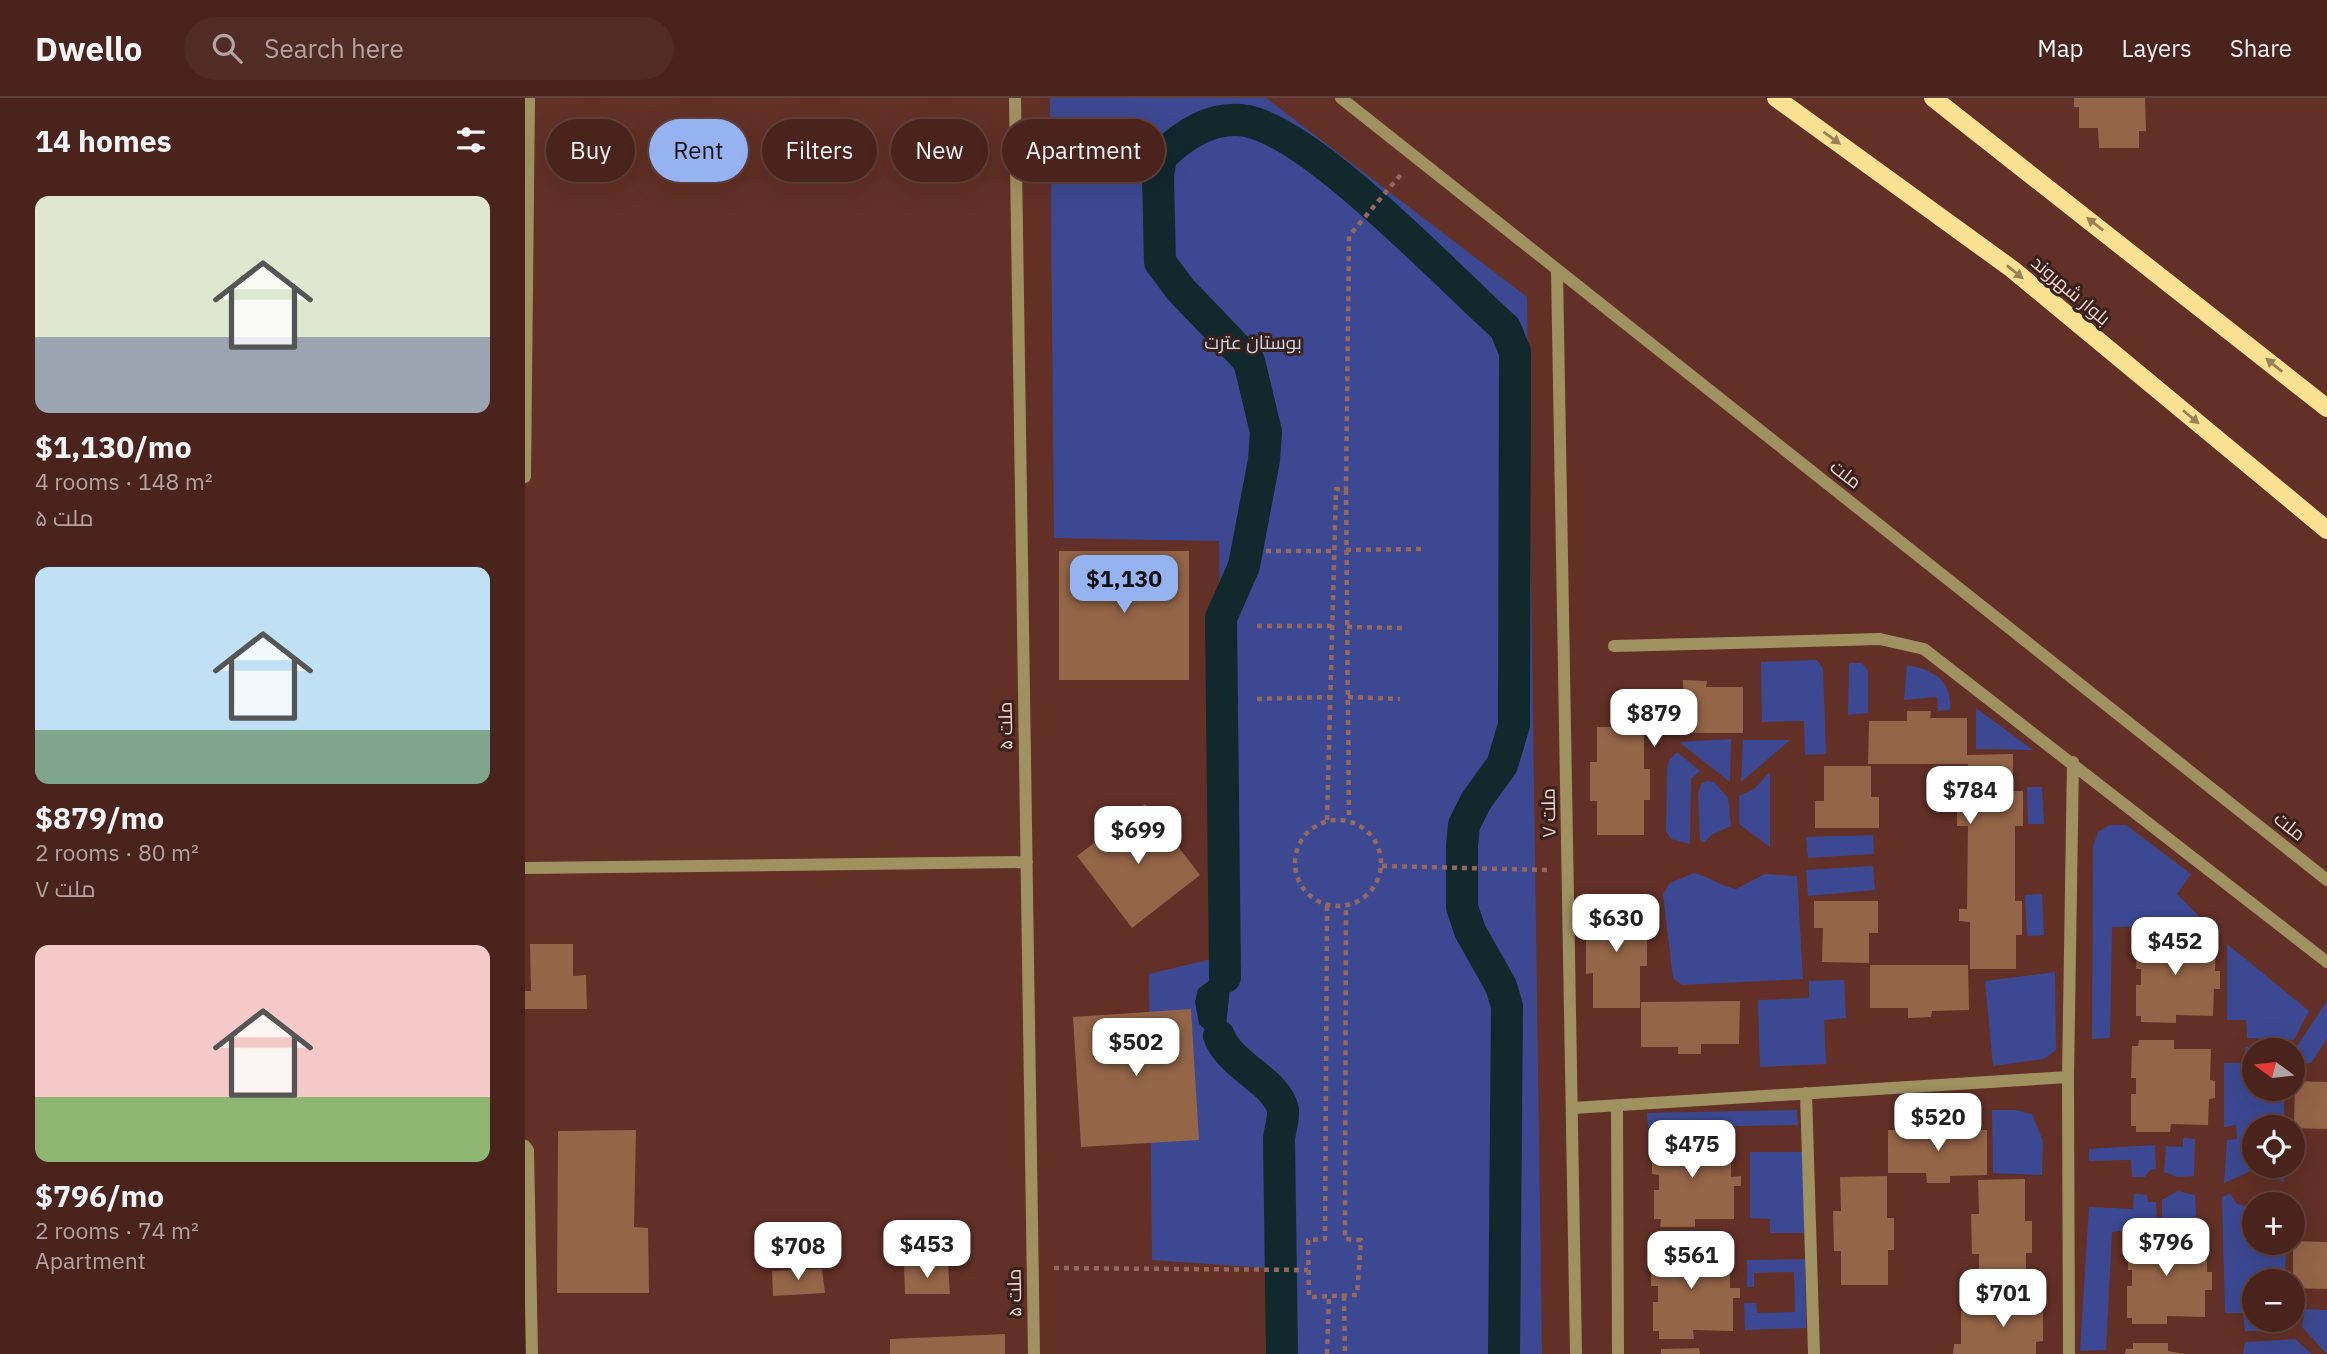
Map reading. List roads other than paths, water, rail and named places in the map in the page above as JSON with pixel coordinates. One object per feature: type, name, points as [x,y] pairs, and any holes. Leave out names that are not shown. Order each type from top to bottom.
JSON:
[{"type":"main road","name":"بلوار شهروند","points":[[1776,98],[2012,269],[2327,530]]},
{"type":"main road","points":[[1933,98],[2327,408]]},
{"type":"street","points":[[525,477],[529,98]]},
{"type":"street","name":"ملت ۵","points":[[1015,98],[1034,1354]]},
{"type":"street","name":"ملت","points":[[1341,98],[2327,880]]},
{"type":"street","name":"ملت ۷","points":[[1557,271],[1576,1354]]},
{"type":"street","points":[[1614,646],[1880,639],[1924,649],[2073,762],[2327,962]]},
{"type":"street","points":[[2069,1354],[2068,1077],[2073,762]]},
{"type":"street","points":[[525,868],[1027,862]]},
{"type":"street","points":[[1573,1108],[2068,1077]]},
{"type":"street","points":[[1807,1093],[1814,1354]]},
{"type":"street","points":[[1617,1105],[1618,1354]]},
{"type":"street","points":[[525,1146],[528,1150],[531,1188],[532,1354]]},
{"type":"waterway","points":[[1225,977],[1221,618],[1244,566],[1264,460],[1266,432],[1249,361],[1180,289],[1160,262],[1158,176],[1161,157],[1179,141],[1199,128],[1234,120],[1247,121],[1275,132],[1344,179],[1505,328],[1515,352],[1514,725],[1502,765],[1476,801],[1464,825],[1462,846],[1462,907],[1470,931],[1501,986],[1507,1006],[1504,1354]]},
{"type":"waterway","points":[[1219,1036],[1233,1057],[1272,1091],[1283,1110],[1279,1138],[1282,1354]]},
{"type":"park label","name":"بوستان عترت","points":[[1253,342]]}]
